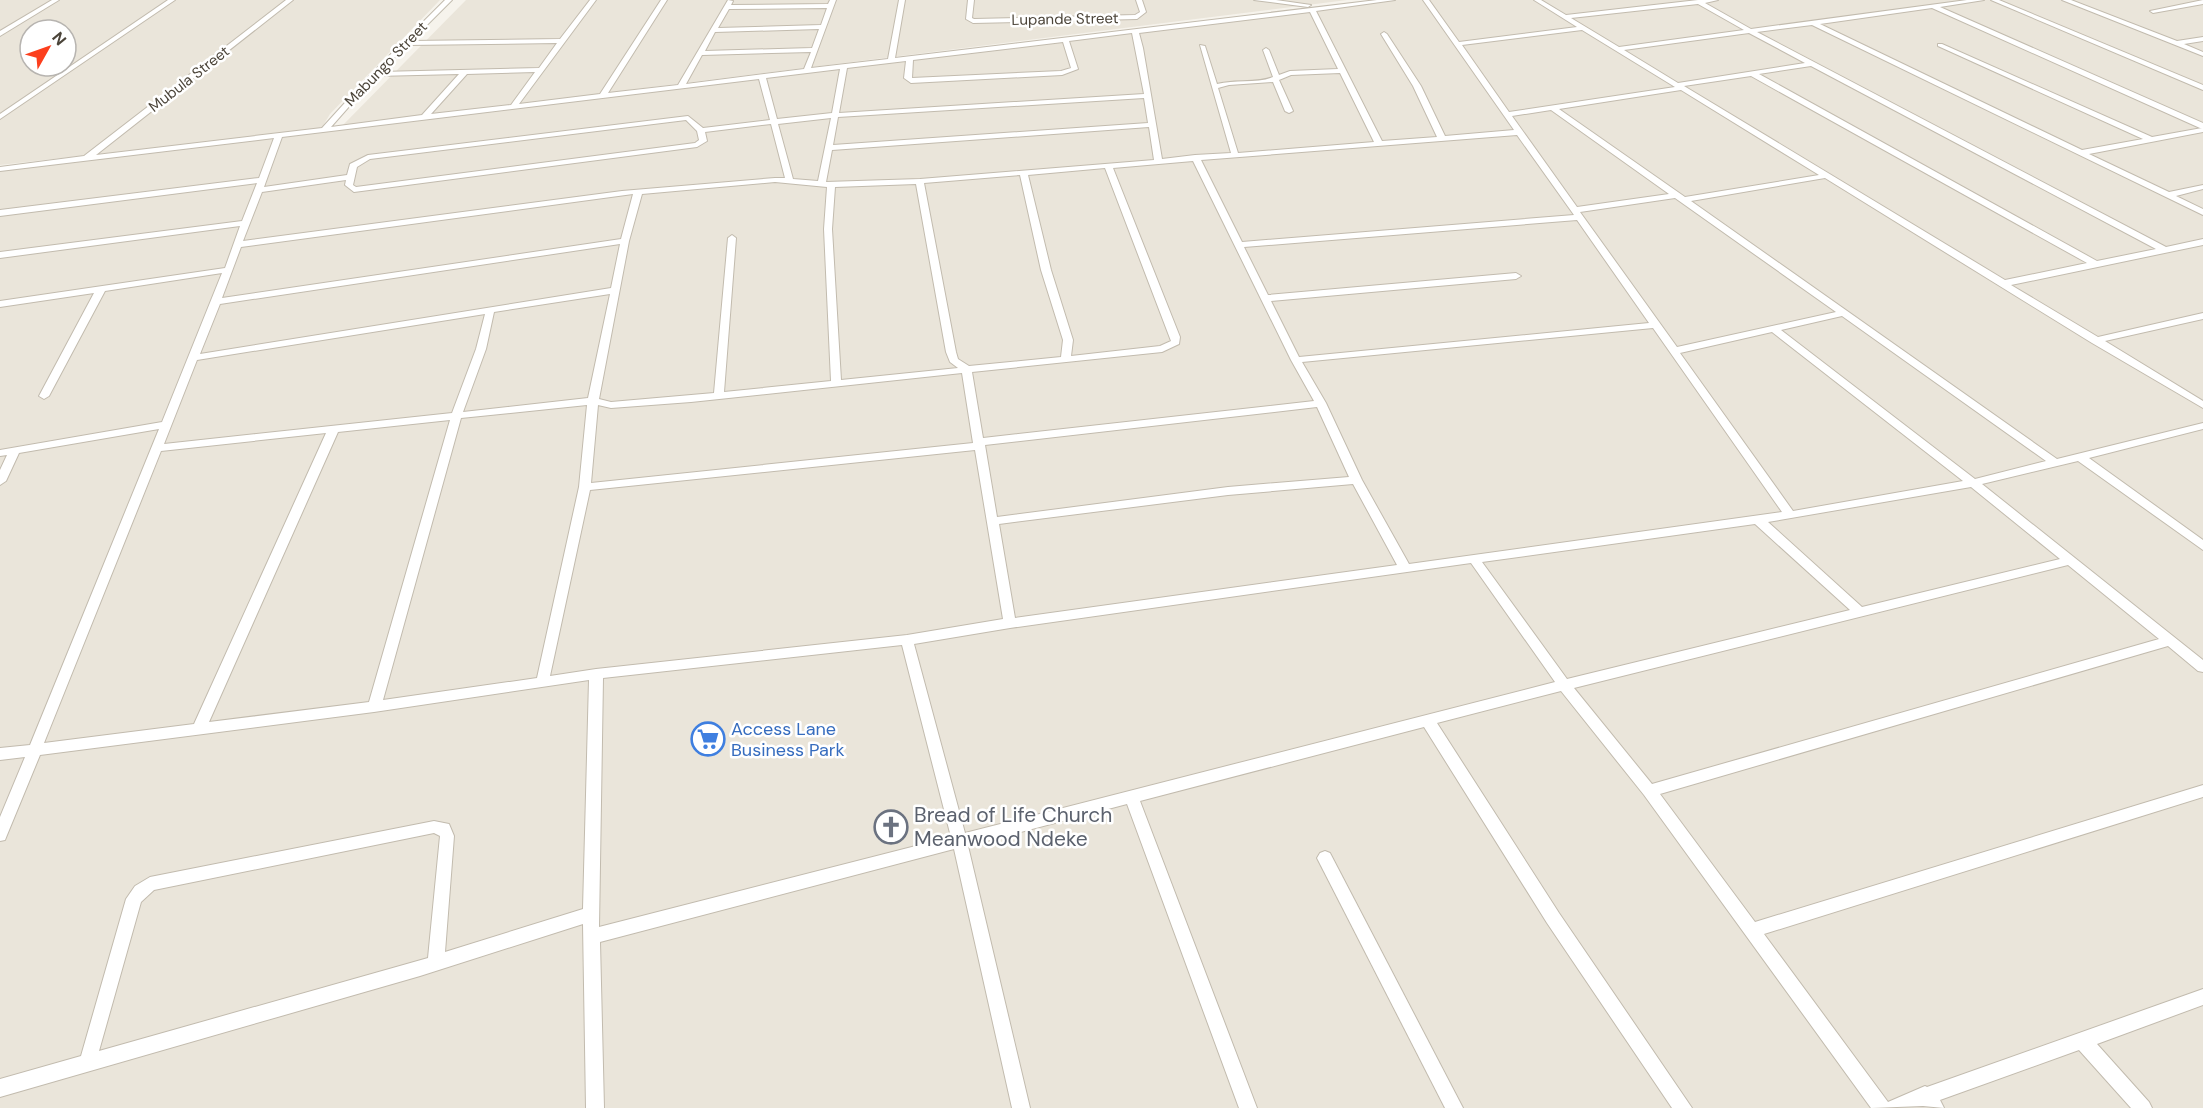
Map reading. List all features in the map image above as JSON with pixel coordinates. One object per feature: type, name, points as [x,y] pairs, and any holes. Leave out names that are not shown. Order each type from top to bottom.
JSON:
[{"type":"street","points":[[0,34],[57,0]]},
{"type":"street","points":[[0,117],[172,0]]},
{"type":"street","name":"Mubula Street","points":[[87,158],[290,0]]},
{"type":"street","name":"Mabungo Street","points":[[324,130],[374,74],[449,0]]},
{"type":"street","points":[[513,107],[593,0]]},
{"type":"street","points":[[603,95],[664,0]]},
{"type":"street","points":[[891,61],[902,0]]},
{"type":"street","name":"Lupande Street","points":[[971,0],[969,19],[973,21],[1129,18],[1142,15],[1138,0]]},
{"type":"street","points":[[1262,0],[1316,7],[1335,0]]},
{"type":"street","points":[[0,169],[910,59],[1316,7],[1392,0]]},
{"type":"street","points":[[1426,0],[1790,515]]},
{"type":"street","points":[[1537,0],[2001,285],[2203,405]]},
{"type":"street","points":[[1565,17],[1715,0]]},
{"type":"street","points":[[1618,50],[1930,3],[1981,0]]},
{"type":"street","points":[[1994,0],[2203,88]]},
{"type":"street","points":[[2065,0],[2203,54]]},
{"type":"street","points":[[2153,10],[2203,2]]},
{"type":"street","points":[[681,86],[729,4],[832,3],[807,71]]},
{"type":"street","points":[[1701,3],[1811,64],[2165,250]]},
{"type":"street","points":[[1930,3],[2203,128]]},
{"type":"street","points":[[1316,7],[1343,71],[1379,143]]},
{"type":"street","points":[[1142,15],[1138,30],[1158,160]]},
{"type":"street","points":[[1811,22],[2203,212]]},
{"type":"street","points":[[715,30],[824,27]]},
{"type":"street","points":[[1457,44],[1583,28]]},
{"type":"street","points":[[1384,34],[1417,86],[1442,138]]},
{"type":"street","points":[[910,59],[908,78],[911,81],[1062,73],[1075,69],[1065,39]]},
{"type":"street","points":[[2175,44],[2203,39]]},
{"type":"street","points":[[406,43],[562,41]]},
{"type":"street","points":[[1940,45],[2151,140]]},
{"type":"street","points":[[1202,46],[1235,155]]},
{"type":"street","points":[[702,53],[816,50]]},
{"type":"street","points":[[1266,50],[1289,111]]},
{"type":"street","points":[[1508,114],[1811,64]]},
{"type":"street","points":[[836,384],[826,184],[844,67]]},
{"type":"street","points":[[374,74],[541,70]]},
{"type":"street","points":[[1214,87],[1276,79],[1290,73],[1343,71]]},
{"type":"street","points":[[425,117],[465,72]]},
{"type":"street","points":[[1752,73],[2096,264]]},
{"type":"street","points":[[762,76],[772,122],[789,180]]},
{"type":"street","points":[[701,130],[836,115],[1147,96]]},
{"type":"street","points":[[1552,107],[2054,462]]},
{"type":"street","points":[[684,117],[691,118],[701,130],[703,141],[697,145],[354,190],[349,185],[353,166],[358,161],[379,156],[684,117]]},
{"type":"street","points":[[830,148],[1152,125]]},
{"type":"street","points":[[2080,153],[2203,128]]},
{"type":"street","points":[[236,245],[580,197],[789,180],[826,184],[920,181],[1521,132]]},
{"type":"street","points":[[0,835],[216,302],[226,270],[279,135]]},
{"type":"street","points":[[1195,157],[1268,298],[1296,360],[1321,403],[1356,480],[1405,568]]},
{"type":"street","points":[[157,448],[593,401],[610,405],[719,396],[1155,351],[1176,342],[1108,166]]},
{"type":"street","points":[[1024,173],[1046,270],[1068,340],[1066,359]]},
{"type":"street","points":[[1239,245],[1576,214],[1825,176]]},
{"type":"street","points":[[0,213],[349,177]]},
{"type":"street","points":[[920,181],[951,352],[954,360],[966,369],[1010,623]]},
{"type":"street","points":[[2167,195],[2203,187]]},
{"type":"street","points":[[542,683],[585,487],[593,401],[638,194]]},
{"type":"street","points":[[0,255],[244,223]]},
{"type":"street","points":[[719,396],[732,238]]},
{"type":"street","points":[[216,302],[626,242]]},
{"type":"street","points":[[2001,285],[2203,242]]},
{"type":"street","points":[[0,304],[226,270]]},
{"type":"street","points":[[1268,298],[1516,276]]},
{"type":"street","points":[[44,396],[101,289]]},
{"type":"street","points":[[192,358],[616,290]]},
{"type":"street","points":[[374,707],[456,417],[481,350],[490,311]]},
{"type":"street","points":[[1674,351],[1844,313]]},
{"type":"street","points":[[2095,341],[2203,316]]},
{"type":"street","points":[[1296,360],[1656,325]]},
{"type":"street","points":[[1774,329],[1973,483],[2203,667]]},
{"type":"street","points":[[585,487],[978,444],[1321,403]]},
{"type":"street","points":[[0,453],[166,425]]},
{"type":"street","points":[[0,754],[374,707],[596,674],[907,640],[1010,623],[1790,515],[1973,483],[2203,426]]},
{"type":"street","points":[[199,729],[334,428]]},
{"type":"street","points":[[0,481],[15,451]]},
{"type":"street","points":[[2080,457],[2203,546]]},
{"type":"street","points":[[994,521],[1228,491],[1356,480]]},
{"type":"street","points":[[1757,519],[1860,612]]},
{"type":"street","points":[[1473,558],[1564,685],[1649,791],[1754,930],[1882,1108]]},
{"type":"street","points":[[593,936],[1132,799],[1564,685],[2068,561]]},
{"type":"street","points":[[907,640],[960,842],[1021,1108]]},
{"type":"street","points":[[1649,791],[2170,641]]},
{"type":"street","points":[[595,1108],[591,914],[596,674]]},
{"type":"street","points":[[1428,721],[1553,918],[1683,1108]]},
{"type":"street","points":[[1754,930],[2203,791]]},
{"type":"street","points":[[1132,799],[1248,1108]]},
{"type":"street","points":[[87,1064],[134,899],[150,884],[434,827],[444,830],[447,836],[436,963]]},
{"type":"street","points":[[1325,858],[1454,1108]]},
{"type":"street","points":[[0,1088],[436,963],[591,914]]},
{"type":"street","points":[[1894,1108],[1930,1102],[2082,1040],[2203,997]]},
{"type":"street","points":[[2082,1040],[2143,1108]]},
{"type":"shaded area","points":[[0,0],[440,0],[330,114],[321,129],[0,165]]},
{"type":"shaded area","points":[[466,0],[1347,0],[342,126]]},
{"type":"shaded area","points":[[1386,0],[2203,0],[2203,1108],[0,1108],[0,169]]},
{"type":"place","name":"Access Lane Business Park","points":[[708,739]]},
{"type":"place","name":"Bread of Life Church Meanwood Ndeke","points":[[891,827]]}]
